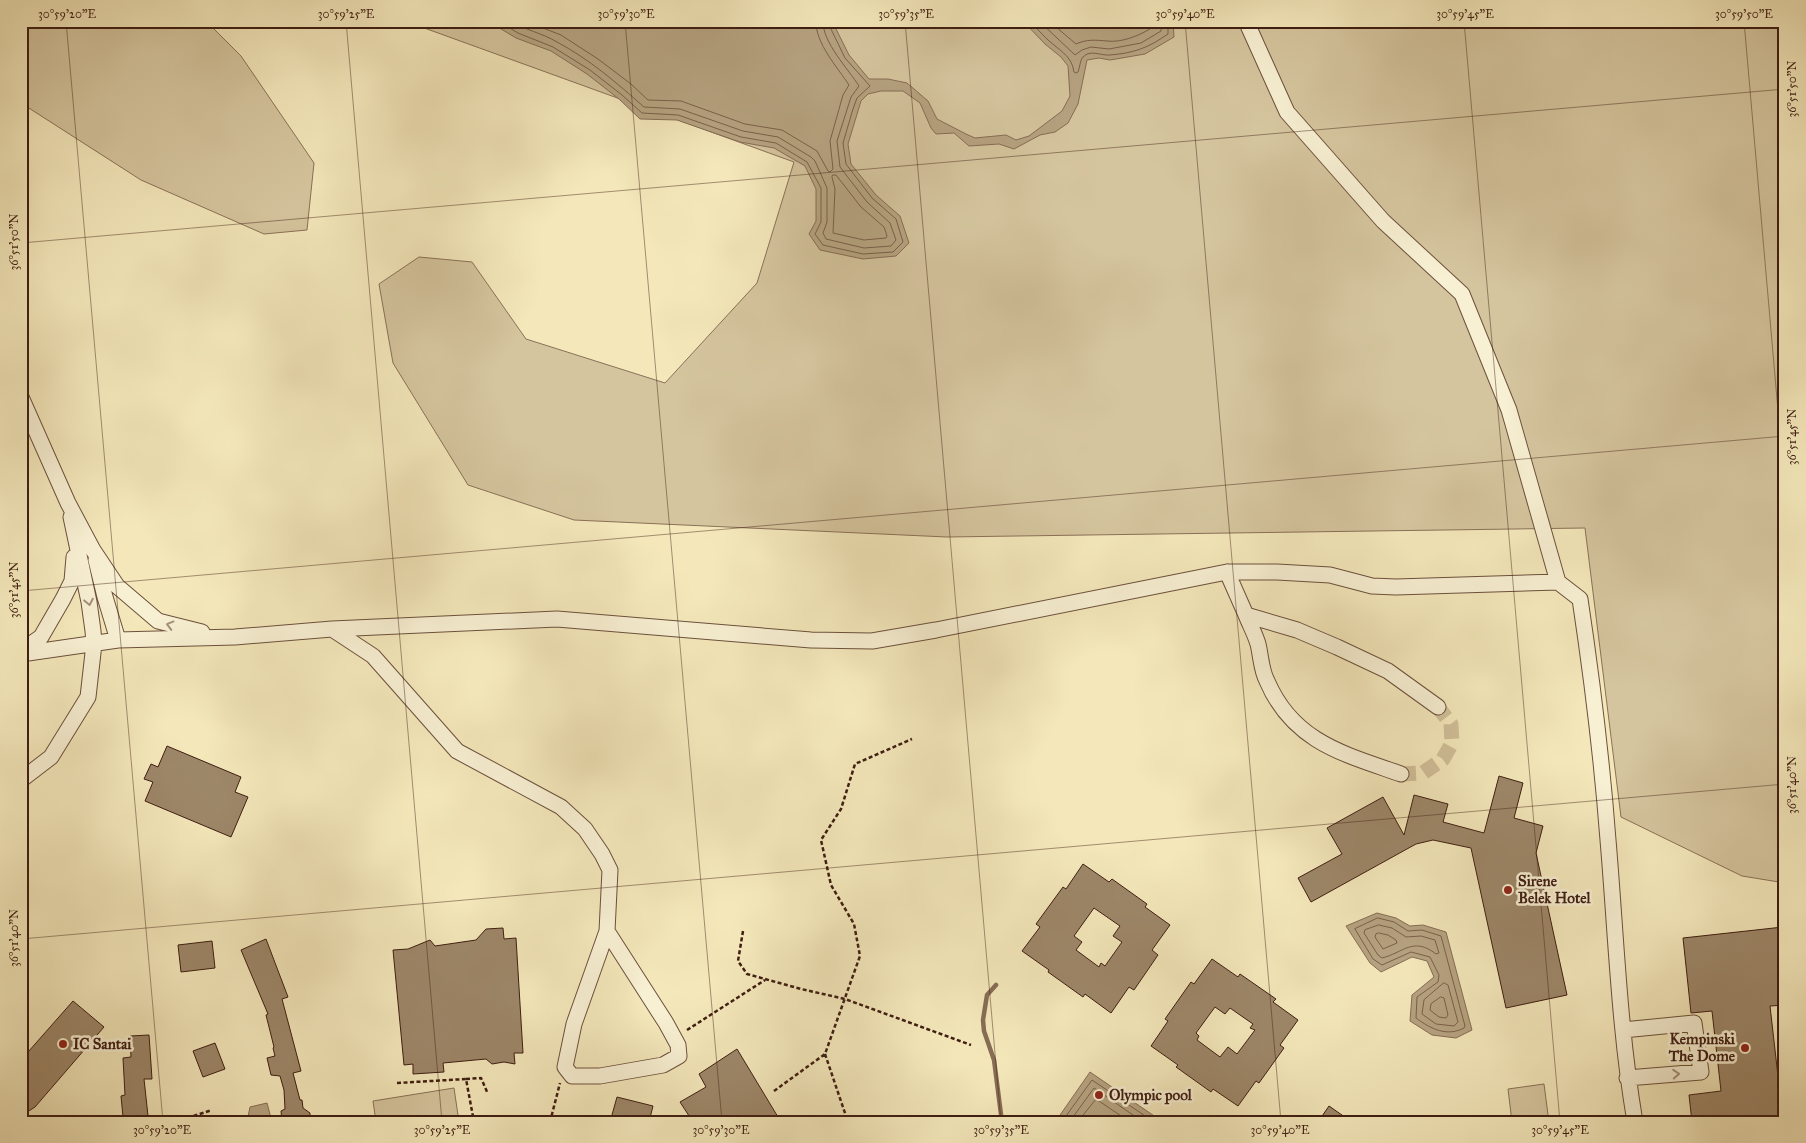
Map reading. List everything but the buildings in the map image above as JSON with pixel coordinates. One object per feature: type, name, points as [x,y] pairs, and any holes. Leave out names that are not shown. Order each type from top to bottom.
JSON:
[{"type":"street","points":[[1246,21],[1287,112],[1382,221],[1462,294],[1509,410],[1558,582],[1580,600],[1588,651],[1608,838],[1627,1078],[1635,1122]]},
{"type":"street","points":[[21,397],[68,503],[93,550],[117,586],[158,621],[189,630],[235,637]]},
{"type":"street","points":[[21,780],[51,757],[88,697],[94,644],[89,602],[68,503]]},
{"type":"street","points":[[21,653],[41,637],[72,581],[75,543]]},
{"type":"street","points":[[93,550],[118,640]]},
{"type":"street","points":[[21,653],[118,640],[235,637],[332,629],[557,618],[811,640],[872,641],[1227,572],[1330,575],[1372,586],[1396,587],[1558,582]]},
{"type":"street","points":[[1227,572],[1258,643],[1265,679],[1277,704],[1300,729],[1336,751],[1401,774]]},
{"type":"street","points":[[1246,615],[1296,630],[1337,646],[1388,671],[1438,707]]},
{"type":"street","points":[[332,629],[373,656],[458,751],[561,807],[585,829],[602,854],[610,870],[607,931],[574,1024],[565,1068],[572,1076],[600,1076],[663,1065],[679,1056],[678,1045],[674,1038],[607,931]]},
{"type":"street","points":[[1623,1030],[1694,1023],[1700,1072],[1627,1078]]},
{"type":"path","points":[[774,1091],[825,1054],[860,956],[854,924],[830,886],[821,840],[841,809],[855,764],[912,739]]},
{"type":"path","points":[[743,931],[738,961],[747,974],[844,999],[971,1044]]},
{"type":"path","points":[[674,1038],[765,980]]},
{"type":"path","points":[[825,1054],[848,1122]]},
{"type":"path","points":[[550,1122],[565,1068]]},
{"type":"path","points":[[397,1084],[481,1078],[488,1094]]},
{"type":"path","points":[[466,1079],[474,1122]]},
{"type":"path","points":[[175,1122],[212,1110]]},
{"type":"shaded area","points":[[21,21],[206,21],[241,56],[314,163],[307,230],[264,234],[141,180],[21,103]]},
{"type":"shaded area","points":[[405,21],[1785,21],[1785,883],[1742,876],[1621,817],[1585,528],[947,537],[574,520],[468,485],[393,363],[379,284],[419,257],[472,262],[526,339],[665,383],[757,283],[794,162]]},
{"type":"shaded area","points":[[1544,1084],[1549,1122],[1512,1122],[1508,1089]]},
{"type":"shaded area","points":[[454,1088],[459,1122],[376,1122],[373,1101]]},
{"type":"water","points":[[488,21],[834,21],[834,25],[849,55],[869,79],[888,79],[907,83],[928,101],[937,119],[975,138],[1006,135],[1016,140],[1029,136],[1062,111],[1070,96],[1068,66],[1023,21],[1173,21],[1174,37],[1145,54],[1110,60],[1099,58],[1087,60],[1078,104],[1068,123],[1055,132],[1040,135],[1014,149],[999,144],[969,146],[954,133],[936,134],[931,128],[920,103],[903,91],[881,91],[868,94],[861,101],[848,144],[851,164],[876,195],[900,216],[909,243],[896,256],[863,259],[820,250],[809,234],[816,221],[816,189],[805,166],[774,148],[740,142],[677,120],[640,119],[619,99],[587,74],[551,51],[516,38]]},
{"type":"water","points":[[1377,913],[1396,918],[1410,926],[1423,925],[1446,932],[1472,1030],[1456,1038],[1432,1035],[1410,1021],[1412,995],[1434,977],[1427,961],[1412,957],[1381,972],[1370,963],[1346,926]]},
{"type":"water","name":"Olympic pool","points":[[1090,1072],[1163,1122],[1064,1122],[1058,1118]]},
{"type":"water","points":[[267,1103],[272,1122],[247,1122],[250,1107]]},
{"type":"waterway","points":[[996,985],[987,995],[983,1020],[984,1031],[994,1060],[1002,1122]]},
{"type":"tunnel","points":[[1401,774],[1423,773],[1443,759],[1452,743],[1451,724],[1438,707]]},
{"type":"place","name":"Sirene Belek Hotel","points":[[1508,890]]},
{"type":"place","name":"IC Santai","points":[[63,1044]]},
{"type":"place","name":"Kempinski The Dome","points":[[1745,1048]]},
{"type":"place","name":"Olympic pool","points":[[1099,1095]]}]
